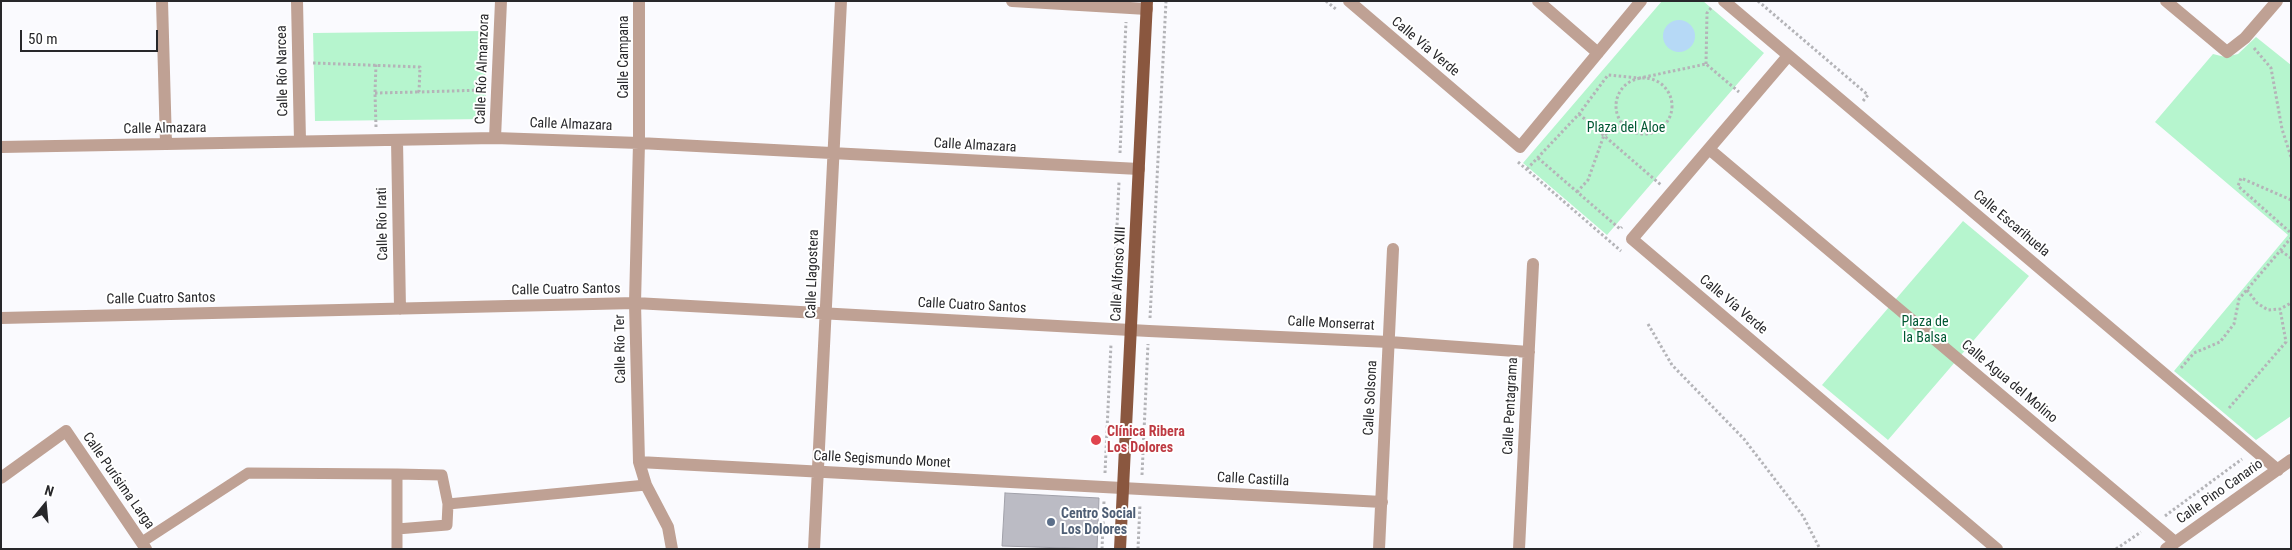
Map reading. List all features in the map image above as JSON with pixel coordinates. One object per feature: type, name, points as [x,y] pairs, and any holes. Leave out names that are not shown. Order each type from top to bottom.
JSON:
[{"type":"main road","name":"Calle Alfonso XIII","points":[[1120,549],[1147,5]]},
{"type":"street","points":[[162,1],[166,144]]},
{"type":"street","name":"Calle Río Narcea","points":[[297,1],[300,141]]},
{"type":"street","name":"Calle Río Almanzora","points":[[495,138],[501,1]]},
{"type":"street","name":"Calle Campana","points":[[638,1],[639,143]]},
{"type":"street","name":"Calle Llagostera","points":[[814,549],[841,1]]},
{"type":"street","points":[[1012,1],[1119,6],[1147,5]]},
{"type":"street","name":"Calle Vía Verde","points":[[1349,1],[1520,147],[1642,1]]},
{"type":"street","points":[[1538,1],[1598,53]]},
{"type":"street","points":[[2166,1],[2227,52],[2245,38],[2277,1]]},
{"type":"street","name":"Calle Escarihuela","points":[[1728,5],[2278,470]]},
{"type":"street","name":"Calle Vía Verde","points":[[1788,56],[1632,238],[1997,549]]},
{"type":"street","name":"Calle Almazara","points":[[1,147],[495,138],[639,143],[1139,169]]},
{"type":"street","name":"Calle Río Irati","points":[[397,140],[400,308]]},
{"type":"street","name":"Calle Río Ter","points":[[639,143],[635,303],[639,462],[646,484],[668,527],[672,549]]},
{"type":"street","name":"Calle Agua del Molino","points":[[1709,149],[2171,545]]},
{"type":"street","name":"Calle Solsona","points":[[1379,549],[1393,249]]},
{"type":"street","name":"Calle Pentagrama","points":[[1519,549],[1533,264]]},
{"type":"street","name":"Calle Cuatro Santos","points":[[1,318],[635,303],[1131,330]]},
{"type":"street","name":"Calle Monserrat","points":[[1131,330],[1389,342],[1529,352]]},
{"type":"street","name":"Calle Purísima Larga","points":[[1,478],[66,431],[140,546]]},
{"type":"street","name":"Calle Pino Canario","points":[[2171,545],[2291,460]]},
{"type":"street","name":"Calle Segismundo Monet","points":[[639,462],[1123,487]]},
{"type":"street","name":"Calle Castilla","points":[[1123,487],[1382,502]]},
{"type":"lane","points":[[140,546],[248,474],[442,475],[448,504],[447,525],[397,529]]},
{"type":"lane","points":[[397,474],[397,549]]},
{"type":"lane","points":[[448,504],[646,484]]},
{"type":"path","points":[[1138,549],[1166,1]]},
{"type":"path","points":[[1758,1],[1868,95],[1854,112]]},
{"type":"path","points":[[1728,5],[1723,18],[1713,5],[1706,12],[1706,64],[1750,101]]},
{"type":"path","points":[[1102,549],[1120,168],[1119,6]]},
{"type":"path","points":[[2245,38],[2271,68],[2282,129],[2291,157]]},
{"type":"path","points":[[298,63],[376,64],[420,67],[419,92]]},
{"type":"path","points":[[376,64],[374,93],[377,140]]},
{"type":"path","points":[[1527,169],[1579,114],[1608,75],[1640,78],[1650,79],[1666,89],[1671,98],[1672,110],[1669,120],[1662,129],[1648,134],[1632,132],[1623,126],[1616,112],[1619,93],[1631,81],[1640,78],[1706,64]]},
{"type":"path","points":[[1732,99],[1744,84]]},
{"type":"path","points":[[374,93],[497,88]]},
{"type":"path","points":[[1579,114],[1671,193]]},
{"type":"path","points":[[1577,192],[1588,180],[1604,136],[1623,126]]},
{"type":"path","points":[[1538,158],[1620,228],[1627,221]]},
{"type":"path","points":[[1652,190],[1665,175]]},
{"type":"path","points":[[2291,200],[2241,178],[2238,186],[2291,233]]},
{"type":"path","points":[[2281,251],[2291,258]]},
{"type":"path","points":[[2247,290],[2256,303],[2268,310],[2280,309],[2291,303]]},
{"type":"path","points":[[2228,409],[2286,342],[2280,309]]},
{"type":"path","points":[[1648,324],[1672,365],[1744,439],[1803,516],[1820,549]]},
{"type":"green space","name":"Plaza del Aloe","points":[[1662,1],[1703,1],[1764,53],[1607,235],[1523,163]]},
{"type":"green space","points":[[485,31],[486,119],[315,121],[313,33]]},
{"type":"green space","points":[[2256,37],[2291,65],[2291,416],[2256,440],[2174,371],[2288,235],[2155,122],[2213,54],[2225,57],[2238,54]]},
{"type":"green space","name":"Plaza de la Balsa","points":[[1963,221],[2029,276],[1888,440],[1822,385]]},
{"type":"water","points":[[1679,20],[1685,21],[1690,25],[1694,30],[1694,42],[1690,47],[1685,51],[1679,52],[1673,51],[1668,47],[1664,42],[1663,36],[1664,30],[1668,25],[1673,21]]},
{"type":"building","name":"Centro Social Los Dolores","points":[[1005,493],[1099,498],[1097,549],[1002,546]]},
{"type":"place","name":"Clínica Ribera Los Dolores","points":[[1096,440]]},
{"type":"place","name":"Centro Social Los Dolores","points":[[1051,522]]}]
